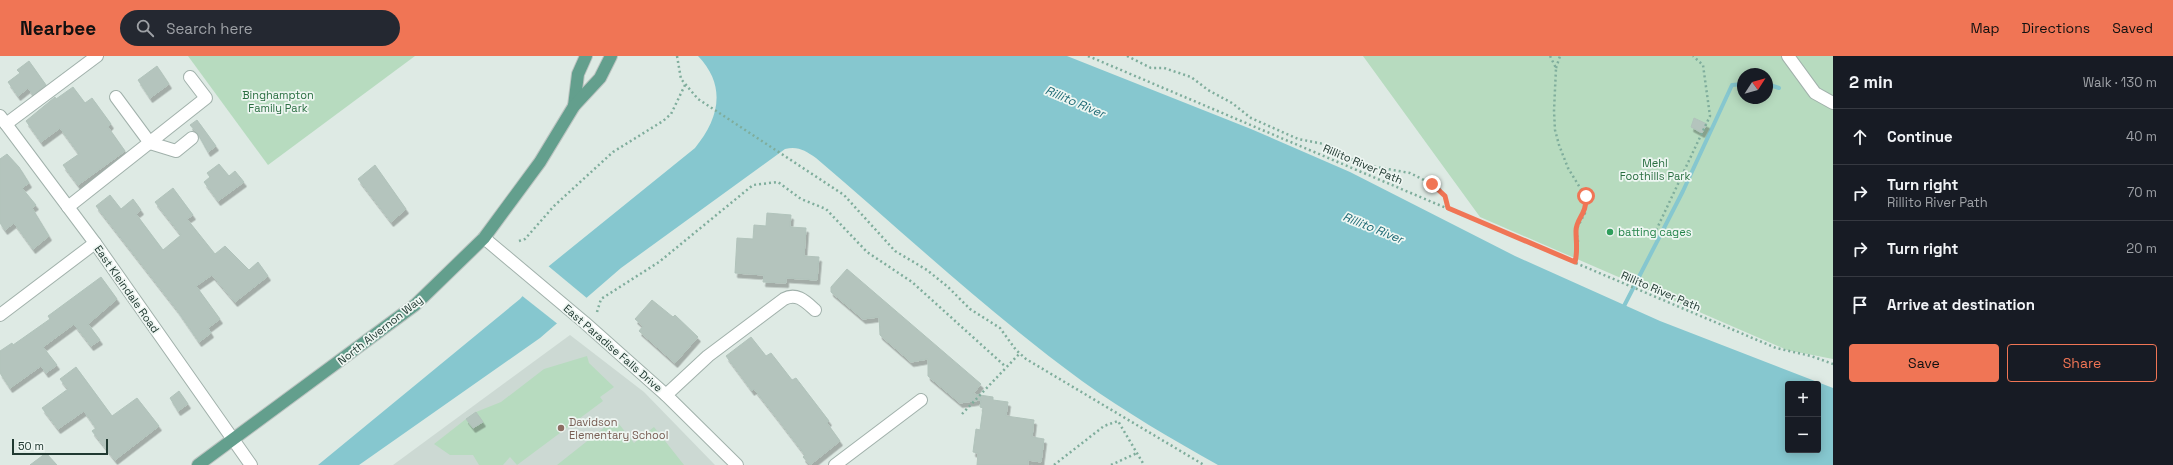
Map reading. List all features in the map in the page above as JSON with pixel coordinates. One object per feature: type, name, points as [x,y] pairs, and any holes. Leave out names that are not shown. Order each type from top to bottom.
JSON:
[{"type":"main road","name":"North Alvernon Way","points":[[574,106],[578,74],[586,56]]},
{"type":"main road","name":"North Alvernon Way","points":[[198,465],[415,305],[484,238],[540,162],[574,106],[600,78],[611,56]]},
{"type":"street","points":[[3,120],[97,56]]},
{"type":"street","points":[[1788,56],[1815,93],[1833,103]]},
{"type":"street","points":[[68,207],[206,98],[190,77]]},
{"type":"street","points":[[116,97],[150,143],[176,151],[192,138]]},
{"type":"street","name":"East Kleindale Road","points":[[3,120],[94,243],[251,465]]},
{"type":"street","name":"East Paradise Falls Drive","points":[[484,238],[584,322],[666,395],[736,465]]},
{"type":"street","points":[[0,315],[94,243]]},
{"type":"street","points":[[666,395],[708,356],[784,299],[791,296],[801,298],[816,310]]},
{"type":"street","points":[[835,465],[921,400]]},
{"type":"path","points":[[677,56],[678,71],[685,85],[698,98],[844,195],[895,251],[938,278],[970,309],[1000,328],[1020,353],[1204,465]]},
{"type":"path","name":"Rillito River Path","points":[[1088,56],[1776,348],[1811,356],[1833,364]]},
{"type":"path","points":[[1127,56],[1140,64],[1151,68],[1164,68],[1191,77],[1208,90],[1232,103],[1250,118],[1298,139],[1329,145],[1359,164],[1410,173],[1438,187],[1445,196],[1448,208]]},
{"type":"path","points":[[1550,56],[1556,68]]},
{"type":"path","points":[[1560,56],[1556,68],[1555,130],[1562,157],[1586,196],[1586,205],[1576,230],[1578,241],[1575,262]]},
{"type":"path","points":[[1652,239],[1710,116],[1703,65],[1693,56]]},
{"type":"path","points":[[519,241],[525,238],[554,206],[613,152],[663,121],[671,114],[685,85]]},
{"type":"path","points":[[597,312],[601,299],[659,262],[753,185],[778,182],[801,199],[826,209],[867,252],[912,282],[1006,367]]},
{"type":"path","points":[[962,414],[1020,353]]},
{"type":"path","points":[[1054,465],[1104,426],[1118,421],[1144,465]]},
{"type":"path","points":[[1111,465],[1116,461],[1136,453]]},
{"type":"shaded area","name":"Davidson Elementary School","points":[[570,335],[644,392],[715,465],[393,465]]},
{"type":"green space","name":"Binghampton Family Park","points":[[188,56],[415,56],[268,165]]},
{"type":"green space","name":"Mehl Foothills Park","points":[[1363,56],[1833,56],[1833,359],[1787,350],[1480,217]]},
{"type":"green space","points":[[587,356],[589,363],[614,387],[600,397],[603,401],[517,465],[510,457],[503,465],[479,465],[473,455],[450,455],[434,444],[466,419],[474,428],[483,422],[476,412],[501,402],[544,369]]},
{"type":"green space","points":[[615,419],[634,443],[654,427],[684,465],[557,465]]},
{"type":"water","name":"Rillito River","points":[[698,56],[1067,56],[1251,129],[1350,172],[1515,256],[1660,321],[1815,381],[1785,381],[1785,453],[1821,453],[1821,383],[1833,388],[1833,465],[1218,465],[1132,414],[1082,381],[1047,355],[980,300],[816,158],[805,151],[790,148],[785,149],[621,268],[540,338],[359,465],[318,465],[520,299],[549,266],[695,148],[710,126],[714,114],[716,91],[713,79],[707,67]]},
{"type":"pier","points":[[547,265],[588,299],[559,325],[521,295]]},
{"type":"building","points":[[29,61],[46,85],[33,95],[28,88],[18,96],[8,82],[20,73],[17,70]]},
{"type":"building","points":[[157,66],[169,84],[150,98],[138,80]]},
{"type":"building","points":[[73,87],[85,103],[92,98],[111,124],[108,127],[125,151],[78,185],[63,165],[79,154],[60,128],[41,142],[26,121],[55,97],[56,99]]},
{"type":"building","points":[[1694,118],[1707,124],[1702,133],[1691,127]]},
{"type":"building","points":[[197,120],[216,146],[208,152],[198,134],[190,125]]},
{"type":"building","points":[[7,154],[19,167],[29,183],[22,188],[36,205],[32,208],[49,236],[33,249],[14,223],[5,230],[0,223],[0,159]]},
{"type":"building","points":[[219,164],[229,176],[235,171],[244,182],[218,201],[204,182],[210,177],[207,173]]},
{"type":"building","points":[[375,165],[406,209],[391,222],[358,179]]},
{"type":"building","points":[[173,188],[193,215],[187,219],[215,254],[225,246],[249,270],[258,262],[268,276],[235,302],[212,275],[196,286],[220,319],[208,328],[211,333],[199,342],[177,310],[96,206],[110,195],[121,209],[133,199],[141,210],[136,214],[163,250],[181,235],[155,202]]},
{"type":"building","points":[[767,213],[791,215],[790,227],[806,228],[804,256],[819,257],[817,280],[786,278],[786,283],[763,282],[764,275],[735,273],[737,238],[753,239],[754,225],[766,226]]},
{"type":"building","points":[[847,269],[981,384],[973,394],[993,397],[993,400],[1008,402],[1006,416],[1034,420],[1032,437],[1044,439],[1041,462],[1028,460],[1028,465],[977,465],[978,453],[973,452],[976,429],[980,430],[983,408],[980,407],[981,400],[960,403],[928,376],[928,359],[911,362],[880,335],[879,317],[863,319],[831,292],[831,287]]},
{"type":"building","points":[[101,277],[117,299],[88,324],[100,340],[91,346],[74,324],[43,347],[57,365],[46,373],[41,366],[10,388],[0,373],[0,351],[12,343],[13,345],[50,319],[48,316]]},
{"type":"building","points":[[652,300],[673,317],[675,315],[698,337],[675,363],[639,331],[643,326],[635,319]]},
{"type":"building","points":[[751,337],[766,356],[771,353],[792,380],[796,378],[829,421],[827,423],[840,441],[810,465],[803,457],[805,455],[776,417],[754,389],[752,391],[726,356]]},
{"type":"building","points":[[76,367],[112,416],[137,398],[159,426],[115,460],[92,431],[96,428],[84,411],[58,429],[42,408],[68,389],[60,379]]},
{"type":"building","points":[[179,391],[188,404],[178,411],[170,398]]},
{"type":"building","points":[[476,412],[483,422],[473,428],[466,419]]},
{"type":"building","points":[[46,453],[57,465],[30,465]]},
{"type":"waterway","points":[[1623,308],[1683,191],[1732,85],[1737,85]]},
{"type":"waterway","points":[[1773,86],[1779,88]]},
{"type":"place","name":"batting cages","points":[[1610,232]]},
{"type":"place","name":"Davidson Elementary School","points":[[561,428]]},
{"type":"route","points":[[1432,184],[1438,187],[1445,196],[1448,208],[1575,262],[1578,241],[1576,230],[1585,212],[1586,196]]}]
